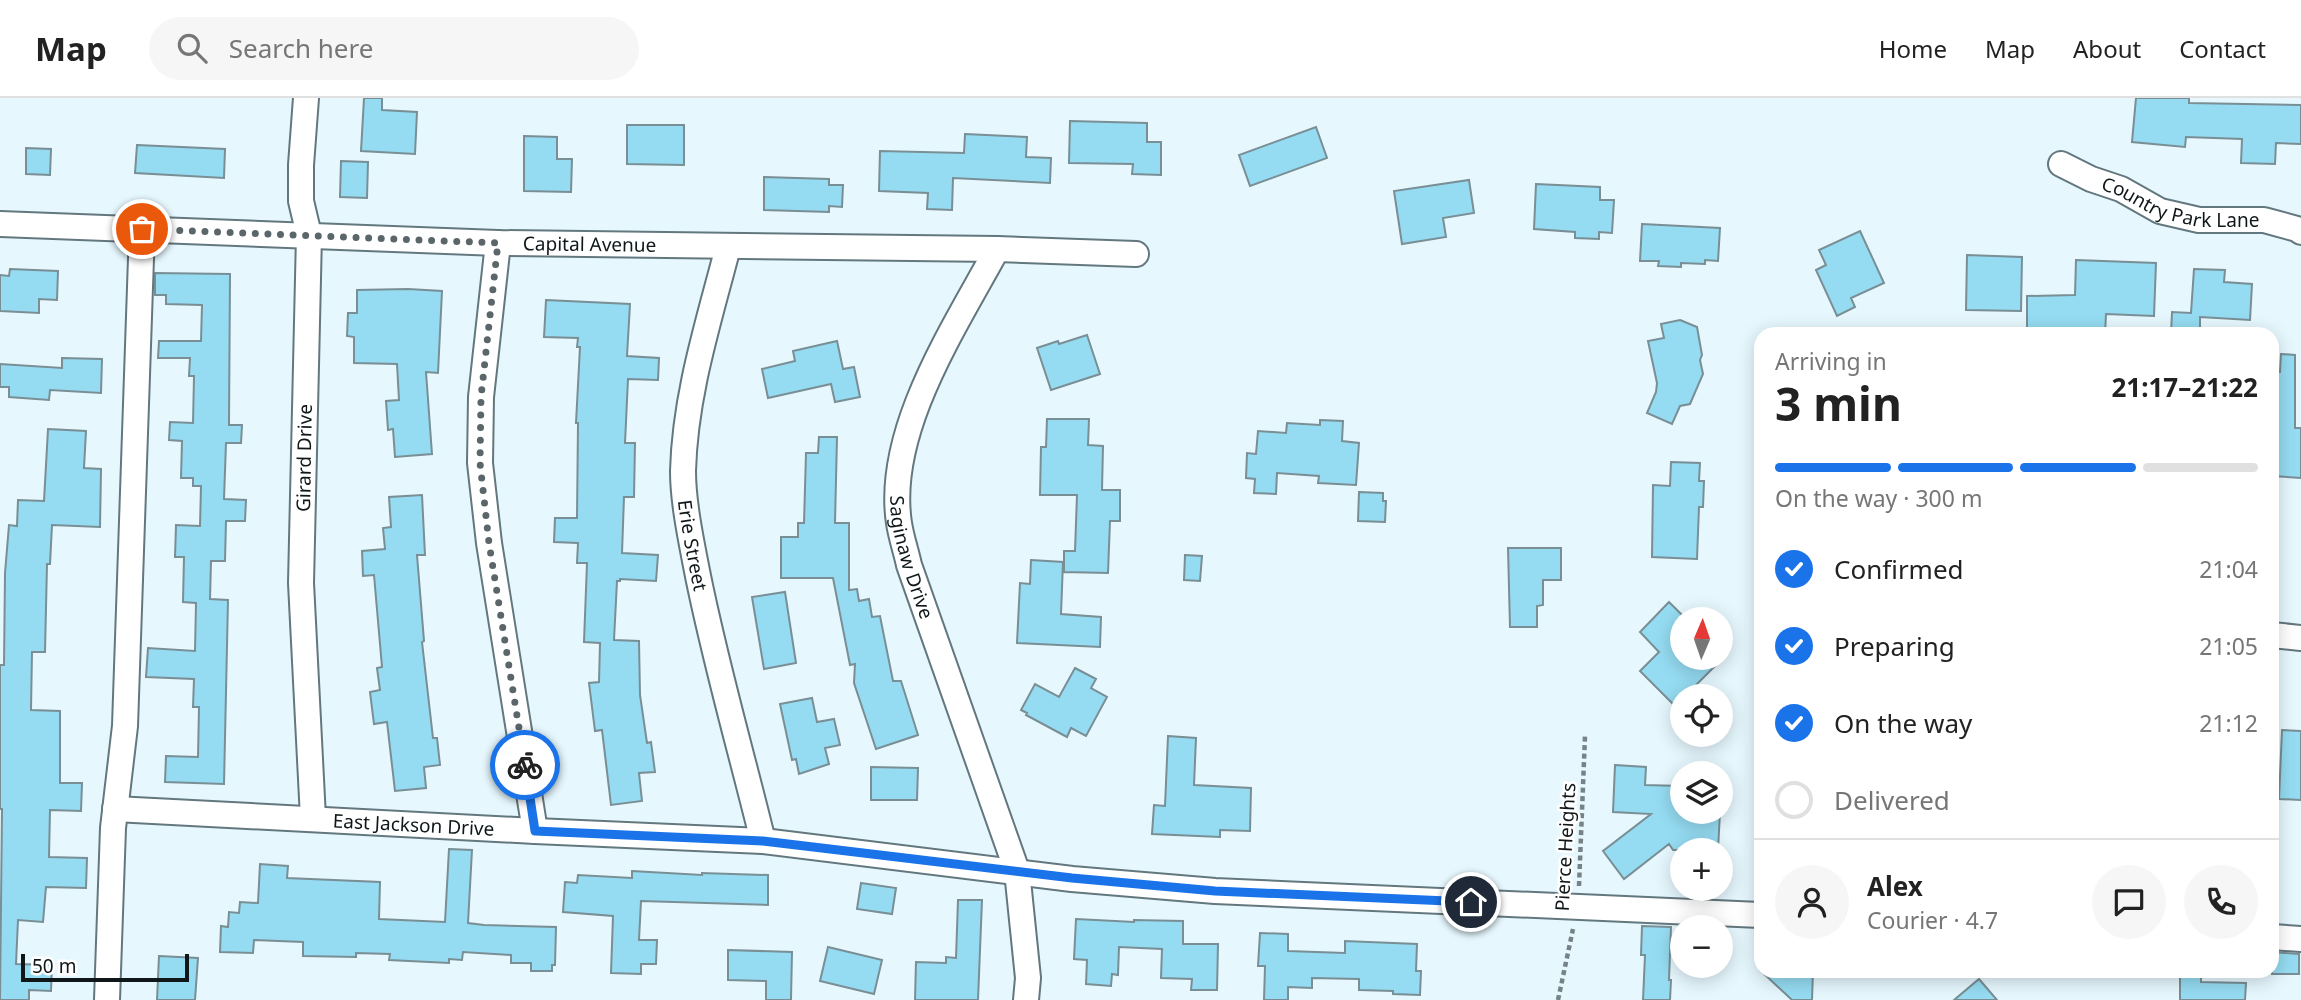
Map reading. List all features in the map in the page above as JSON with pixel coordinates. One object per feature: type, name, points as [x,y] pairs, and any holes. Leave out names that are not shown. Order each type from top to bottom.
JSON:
[{"type":"street","name":"Girard Drive","points":[[306,98],[301,201],[309,235],[301,583],[313,818]]},
{"type":"street","name":"Country Park Lane","points":[[2061,164],[2091,179],[2121,189],[2160,211],[2199,220],[2264,220],[2301,232]]},
{"type":"street","name":"Capital Avenue","points":[[0,223],[498,243],[997,249],[1136,254]]},
{"type":"street","points":[[107,1000],[115,809],[125,726],[142,229]]},
{"type":"street","points":[[498,243],[481,397],[480,463],[489,543],[535,831]]},
{"type":"street","name":"Erie Street","points":[[728,247],[693,384],[686,425],[683,475],[704,604],[763,841]]},
{"type":"street","name":"Saginaw Drive","points":[[997,249],[929,375],[917,403],[901,460],[898,523],[909,565],[1017,871],[1028,978],[1026,1000]]},
{"type":"street","points":[[2279,636],[2301,638]]},
{"type":"street","name":"East Jackson Drive","points":[[115,809],[763,841],[1072,878],[1215,891],[1754,915]]},
{"type":"street","points":[[2279,937],[2301,939]]},
{"type":"path","name":"Pierce Heights","points":[[1558,1000],[1578,907],[1585,736]]},
{"type":"building","points":[[364,98],[382,98],[382,110],[417,112],[415,154],[361,151]]},
{"type":"building","points":[[2136,98],[2189,98],[2189,103],[2301,105],[2301,144],[2276,143],[2275,164],[2241,163],[2242,139],[2186,137],[2185,147],[2132,142]]},
{"type":"building","points":[[1070,121],[1147,123],[1147,142],[1161,142],[1161,175],[1132,174],[1133,164],[1069,163]]},
{"type":"building","points":[[627,125],[684,125],[684,165],[627,164]]},
{"type":"building","points":[[1316,127],[1327,158],[1250,186],[1239,155]]},
{"type":"building","points":[[965,134],[1027,137],[1026,157],[1051,158],[1050,183],[953,178],[952,210],[927,209],[928,193],[879,191],[880,151],[964,153]]},
{"type":"building","points":[[524,136],[557,137],[557,159],[572,159],[571,192],[524,191]]},
{"type":"building","points":[[137,145],[225,149],[224,178],[135,173]]},
{"type":"building","points":[[26,148],[51,149],[50,175],[26,174]]},
{"type":"building","points":[[341,161],[368,162],[367,198],[340,197]]},
{"type":"building","points":[[764,177],[829,179],[829,185],[843,185],[842,207],[829,206],[829,212],[764,210]]},
{"type":"building","points":[[1469,180],[1474,213],[1443,218],[1446,237],[1402,244],[1394,191]]},
{"type":"building","points":[[1536,184],[1600,187],[1600,200],[1614,200],[1612,233],[1599,232],[1599,239],[1575,238],[1575,232],[1534,229]]},
{"type":"building","points":[[1642,224],[1720,228],[1718,261],[1705,260],[1705,264],[1681,263],[1681,267],[1658,266],[1659,261],[1640,261]]},
{"type":"building","points":[[1860,231],[1884,283],[1851,298],[1855,307],[1837,316],[1816,270],[1826,265],[1819,250]]},
{"type":"building","points":[[1967,255],[2022,257],[2021,311],[1966,310]]},
{"type":"building","points":[[2076,260],[2156,263],[2154,316],[2106,314],[2105,327],[2027,327],[2027,296],[2075,295]]},
{"type":"building","points":[[10,269],[58,271],[57,300],[39,299],[39,313],[0,311],[0,275],[9,276]]},
{"type":"building","points":[[2194,269],[2225,270],[2224,282],[2252,284],[2250,320],[2200,317],[2200,327],[2171,327],[2172,312],[2191,313]]},
{"type":"building","points":[[155,273],[230,274],[229,425],[242,425],[241,443],[226,443],[224,499],[246,500],[245,521],[226,521],[225,561],[211,561],[210,599],[228,600],[224,784],[165,782],[166,756],[198,757],[199,707],[193,707],[194,679],[146,677],[148,648],[195,651],[196,603],[183,602],[184,557],[175,557],[176,525],[200,526],[201,486],[193,486],[193,478],[181,478],[182,441],[169,440],[170,422],[193,423],[194,376],[189,376],[190,358],[158,358],[159,341],[201,341],[202,305],[166,304],[166,295],[155,295]]},
{"type":"building","points":[[357,290],[442,291],[438,373],[426,372],[432,454],[395,457],[393,429],[388,430],[386,401],[399,400],[397,364],[354,363],[354,337],[347,336],[348,313],[357,313]]},
{"type":"building","points":[[546,300],[630,304],[627,356],[659,358],[658,380],[628,379],[625,443],[635,443],[634,497],[624,497],[622,553],[658,555],[656,581],[617,581],[614,640],[639,641],[640,695],[647,743],[651,742],[655,772],[639,773],[642,801],[611,805],[602,730],[595,731],[589,683],[599,682],[600,643],[584,642],[587,563],[577,563],[578,543],[554,542],[555,518],[577,518],[576,423],[580,347],[577,347],[578,338],[544,337]]},
{"type":"building","points":[[1680,320],[1697,327],[1703,374],[1690,404],[1680,406],[1672,424],[1647,413],[1657,383],[1648,341],[1664,338],[1661,324]]},
{"type":"building","points":[[1087,335],[1100,374],[1051,390],[1037,348]]},
{"type":"building","points":[[837,341],[843,369],[854,367],[860,397],[835,402],[831,384],[768,398],[762,369],[795,361],[793,351]]},
{"type":"building","points":[[2281,354],[2295,355],[2295,428],[2301,428],[2301,478],[2279,476]]},
{"type":"building","points":[[62,358],[102,359],[101,393],[50,390],[49,400],[9,397],[9,387],[0,387],[0,364],[62,368]]},
{"type":"building","points":[[1047,419],[1089,419],[1088,445],[1103,446],[1102,490],[1120,490],[1120,521],[1110,521],[1108,573],[1064,572],[1064,551],[1075,551],[1077,495],[1040,495],[1041,447],[1046,447]]},
{"type":"building","points":[[1320,420],[1343,421],[1342,441],[1359,443],[1356,485],[1318,483],[1319,476],[1277,473],[1276,494],[1254,493],[1255,479],[1246,478],[1247,453],[1256,454],[1258,431],[1286,433],[1287,423],[1320,425]]},
{"type":"building","points":[[48,429],[86,431],[84,468],[101,469],[100,527],[52,525],[50,564],[47,564],[45,652],[32,652],[31,710],[60,711],[60,783],[82,783],[81,811],[50,810],[49,857],[87,858],[86,888],[46,887],[43,922],[18,920],[16,964],[52,965],[51,991],[29,990],[29,1000],[0,1000],[0,665],[4,665],[5,573],[9,525],[17,526],[18,500],[44,501]]},
{"type":"building","points":[[819,437],[837,437],[835,523],[849,523],[849,590],[857,589],[859,601],[869,599],[872,617],[880,616],[893,681],[901,681],[918,735],[876,749],[854,683],[855,664],[850,665],[833,578],[781,578],[781,537],[798,537],[798,523],[804,523],[806,453],[818,453]]},
{"type":"building","points":[[1671,462],[1700,463],[1699,481],[1704,481],[1703,507],[1699,507],[1697,559],[1652,557],[1653,485],[1670,486]]},
{"type":"building","points":[[1359,492],[1383,493],[1383,501],[1386,501],[1385,522],[1358,521]]},
{"type":"building","points":[[422,495],[425,555],[417,555],[422,642],[433,738],[437,738],[440,765],[424,767],[426,788],[395,791],[387,722],[374,724],[370,692],[380,690],[377,668],[382,667],[374,575],[363,576],[362,551],[385,549],[383,528],[391,527],[389,497]]},
{"type":"building","points":[[1508,548],[1561,548],[1561,580],[1543,580],[1543,605],[1537,606],[1537,627],[1510,627]]},
{"type":"building","points":[[1185,555],[1202,556],[1200,581],[1184,580]]},
{"type":"building","points":[[1031,560],[1063,562],[1061,614],[1101,617],[1100,647],[1017,643],[1020,583],[1030,584]]},
{"type":"building","points":[[785,592],[796,663],[764,669],[752,597]]},
{"type":"building","points":[[1669,602],[1674,607],[1670,607],[1670,670],[1711,670],[1697,684],[1670,684],[1670,701],[1640,671],[1659,652],[1640,632]]},
{"type":"building","points":[[1075,668],[1096,679],[1091,688],[1107,697],[1086,736],[1071,728],[1067,737],[1021,710],[1035,684],[1059,697]]},
{"type":"building","points":[[812,698],[817,722],[834,719],[840,745],[825,748],[829,764],[799,774],[796,759],[792,760],[780,704]]},
{"type":"building","points":[[2282,730],[2301,731],[2301,800],[2279,799]]},
{"type":"building","points":[[1168,736],[1196,738],[1194,785],[1251,788],[1250,831],[1220,830],[1220,837],[1152,834],[1154,805],[1165,806]]},
{"type":"building","points":[[1615,765],[1646,767],[1645,785],[1670,786],[1670,824],[1719,824],[1719,838],[1670,838],[1670,846],[1624,879],[1603,851],[1651,814],[1613,812]]},
{"type":"building","points":[[871,767],[918,768],[917,800],[871,800]]},
{"type":"building","points":[[449,849],[472,850],[468,923],[556,927],[555,965],[552,965],[552,971],[531,971],[531,963],[511,963],[511,955],[463,952],[462,960],[449,959],[449,963],[389,960],[390,954],[356,953],[356,957],[303,956],[303,942],[254,940],[253,953],[220,952],[221,926],[228,927],[229,912],[239,913],[240,902],[258,903],[260,864],[288,866],[287,878],[380,882],[379,919],[445,922]]},
{"type":"building","points":[[632,871],[768,875],[768,905],[641,901],[639,940],[657,940],[656,964],[641,964],[641,974],[611,973],[613,916],[563,912],[565,882],[577,883],[578,875],[632,878]]},
{"type":"building","points":[[861,883],[896,888],[892,914],[857,909]]},
{"type":"building","points":[[958,900],[982,900],[978,1000],[915,1000],[916,962],[946,963],[946,957],[956,958]]},
{"type":"building","points":[[1076,919],[1183,921],[1183,944],[1218,944],[1217,990],[1191,990],[1192,979],[1161,978],[1162,949],[1119,947],[1118,975],[1112,974],[1111,986],[1086,984],[1087,960],[1074,959]]},
{"type":"building","points":[[1642,926],[1670,927],[1670,1000],[1643,1000],[1645,955],[1641,955]]},
{"type":"building","points":[[1260,933],[1288,934],[1288,951],[1345,953],[1345,941],[1417,944],[1416,971],[1421,971],[1420,995],[1359,990],[1359,979],[1312,978],[1312,988],[1288,987],[1288,1000],[1264,1000],[1265,966],[1258,966]]},
{"type":"building","points":[[828,947],[882,960],[874,994],[820,981]]},
{"type":"building","points":[[728,950],[792,952],[791,1000],[766,1000],[766,981],[728,980]]},
{"type":"building","points":[[2279,953],[2299,954],[2299,974],[2279,974]]},
{"type":"building","points":[[159,956],[198,958],[195,1000],[157,1000]]},
{"type":"building","points":[[1768,978],[1813,978],[1812,1000],[1792,1000]]},
{"type":"building","points":[[2180,978],[2201,978],[2201,982],[2246,983],[2245,1000],[2180,1000]]},
{"type":"building","points":[[1979,979],[1997,1000],[1954,1000]]},
{"type":"way so far","points":[[142,229],[498,243],[481,397],[480,463],[489,543],[525,765]]},
{"type":"route","points":[[525,765],[535,831],[763,841],[1072,878],[1215,891],[1471,902]]}]
